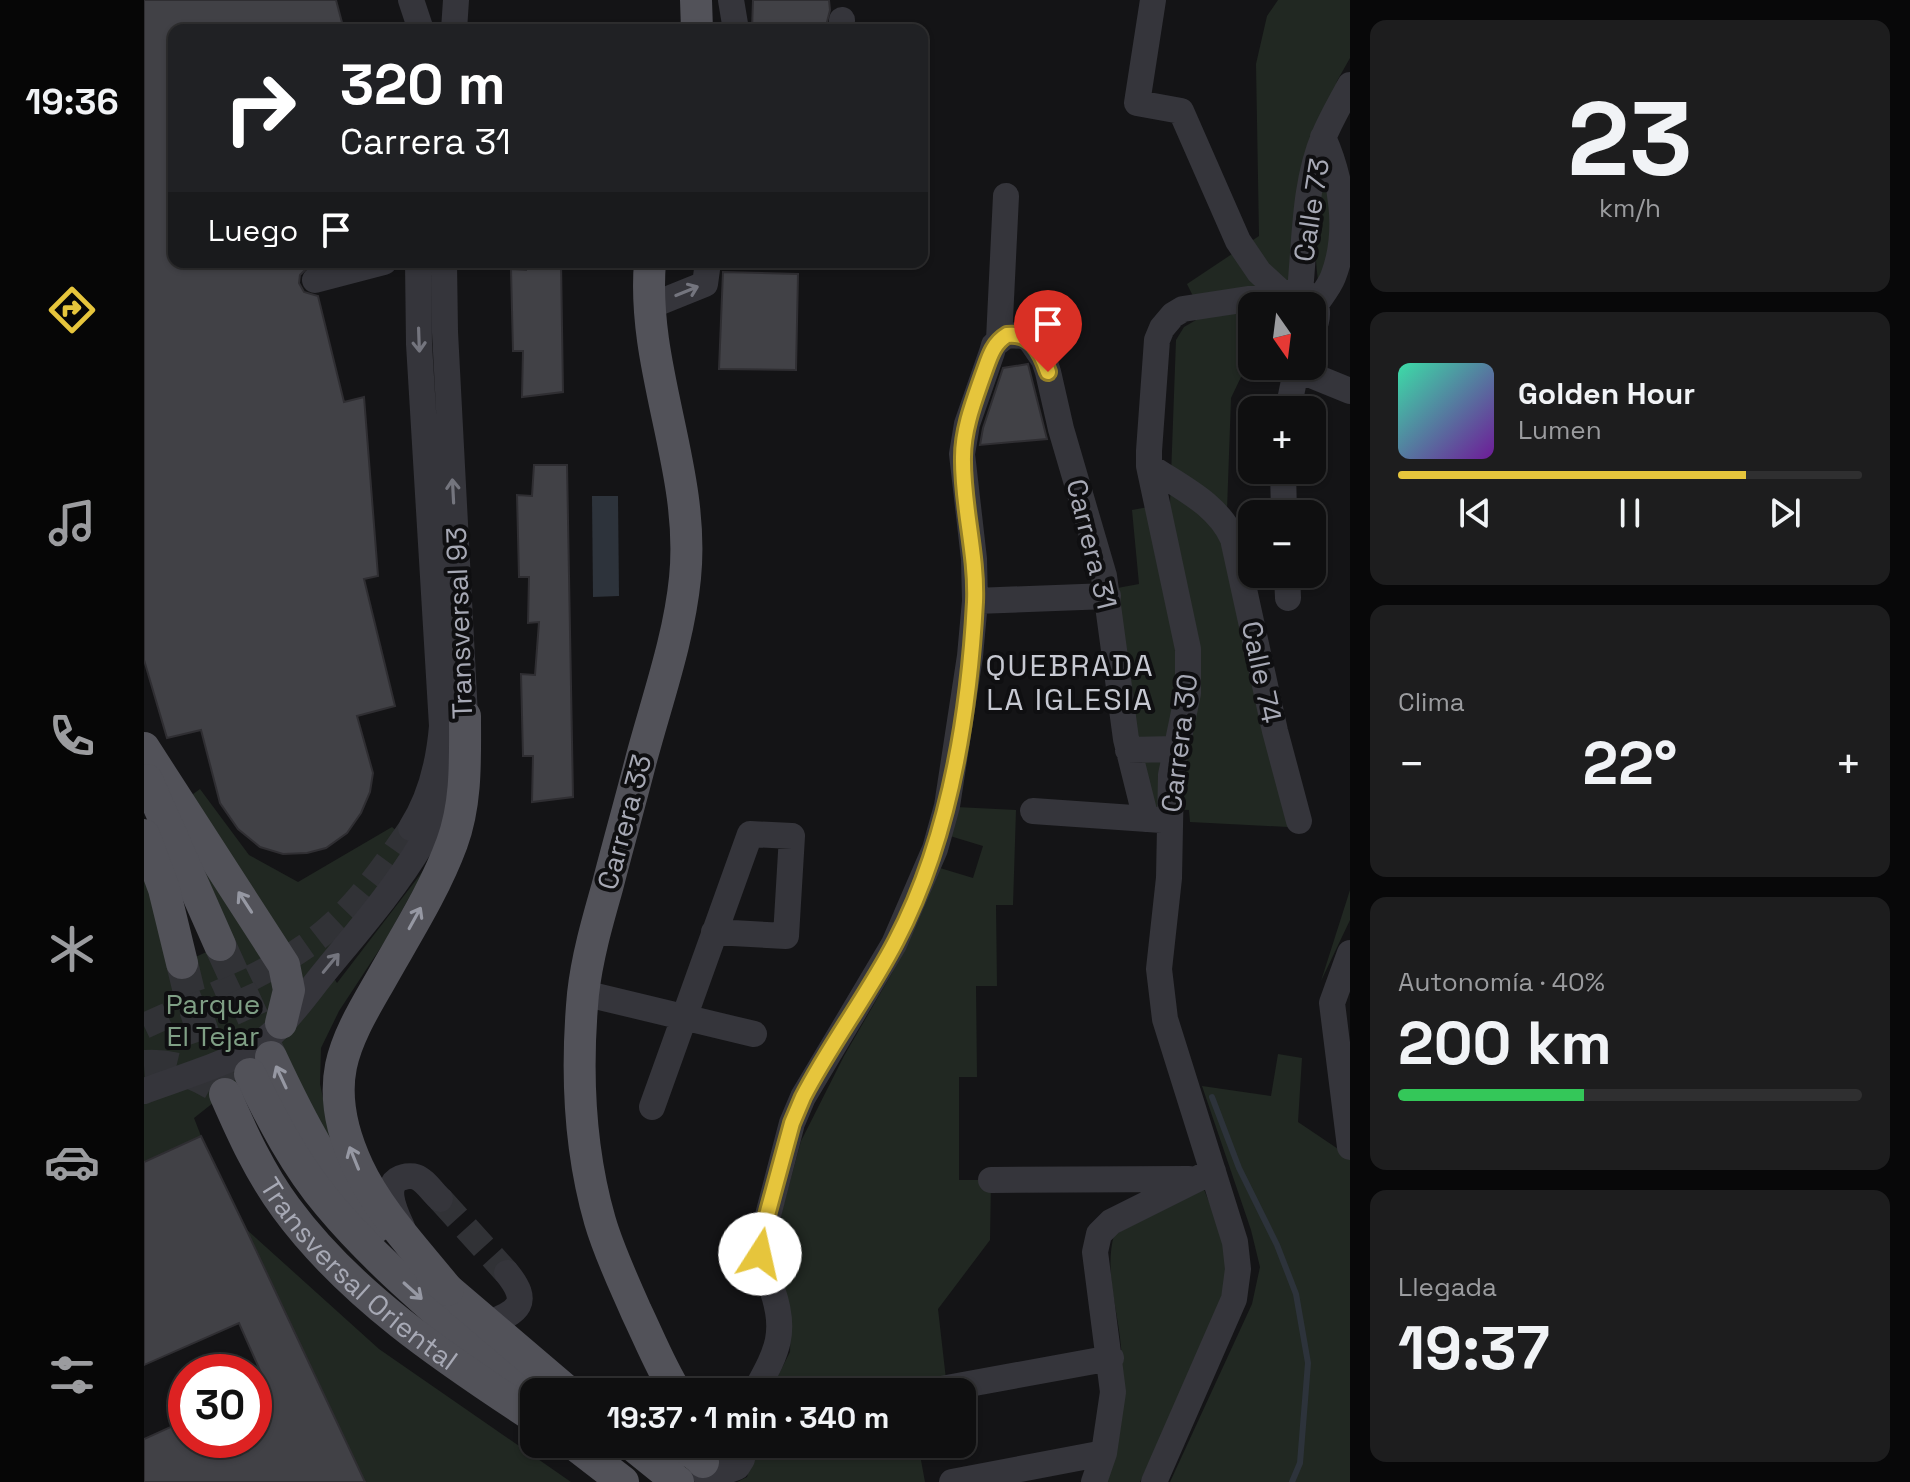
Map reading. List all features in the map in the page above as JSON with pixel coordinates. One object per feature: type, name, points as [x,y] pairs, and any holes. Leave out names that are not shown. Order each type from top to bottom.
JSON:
[{"type":"main road","points":[[696,0],[697,24]]},
{"type":"main road","name":"Carrera 33","points":[[650,268],[648,307],[653,344],[681,474],[687,546],[685,580],[674,636],[597,926],[581,1117],[592,1187],[611,1252],[666,1378]]},
{"type":"main road","points":[[448,1290],[358,1168],[342,1124],[339,1084],[347,1047],[361,1014],[424,902],[454,839],[464,787],[465,716]]},
{"type":"main road","points":[[144,748],[284,965],[289,990],[281,1023]]},
{"type":"main road","points":[[144,773],[220,945]]},
{"type":"main road","points":[[144,835],[169,904],[182,963]]},
{"type":"main road","name":"Transversal Oriental","points":[[520,1387],[393,1273],[327,1203],[280,1134],[261,1066],[353,1202],[380,1232],[552,1378]]},
{"type":"main road","name":"Transversal Oriental","points":[[225,1094],[265,1175],[284,1205],[320,1248],[420,1338],[520,1407]]},
{"type":"main road","points":[[594,1458],[623,1482]]},
{"type":"main road","points":[[654,1458],[698,1468]]},
{"type":"street","points":[[411,0],[419,24]]},
{"type":"street","points":[[431,24],[433,0]]},
{"type":"street","points":[[454,24],[456,0]]},
{"type":"street","points":[[731,0],[735,24]]},
{"type":"street","points":[[1153,0],[1137,103],[1181,111],[1238,241],[1259,272],[1292,292]]},
{"type":"street","name":"Calle 73","points":[[1299,292],[1311,182],[1323,137],[1350,85]]},
{"type":"street","points":[[1307,292],[1332,280],[1339,258],[1342,227],[1338,177],[1323,137]]},
{"type":"street","points":[[762,1378],[781,1334],[780,1318],[760,1246],[792,1123],[803,1097],[894,944],[935,849],[952,781],[975,601],[962,454],[967,424],[994,345],[1007,337],[1006,196]]},
{"type":"street","points":[[315,280],[361,268]]},
{"type":"street","name":"Transversal 93","points":[[410,830],[423,807],[435,773],[442,726],[419,344],[418,268]]},
{"type":"street","name":"Transversal 93","points":[[144,1091],[249,1050],[271,1035],[351,939],[431,831],[456,768],[465,716],[444,268]]},
{"type":"street","points":[[648,307],[705,284],[707,268]]},
{"type":"street","name":"Carrera 30","points":[[1154,1482],[1234,1299],[1238,1269],[1235,1242],[1204,1175],[1165,1019],[1160,984],[1169,878],[1157,819],[1171,775],[1188,693],[1188,649],[1149,466],[1157,340],[1173,315],[1193,306],[1238,302]]},
{"type":"street","name":"Carrera 31","points":[[1007,337],[1025,336],[1044,360],[1108,596],[1128,750],[1157,819]]},
{"type":"street","points":[[1324,380],[1350,391]]},
{"type":"street","name":"Calle 74","points":[[1149,466],[1212,509],[1222,518],[1233,539],[1275,731],[1299,821]]},
{"type":"street","points":[[975,601],[1108,596]]},
{"type":"street","points":[[1128,750],[1176,749]]},
{"type":"street","points":[[1033,811],[1157,819]]},
{"type":"street","points":[[652,1107],[714,932]]},
{"type":"street","points":[[1349,1146],[1332,1003],[1345,982],[1350,953]]},
{"type":"street","points":[[590,993],[754,1034]]},
{"type":"street","points":[[991,1180],[1204,1175]]},
{"type":"street","points":[[1094,1482],[1104,1453],[1113,1392],[1095,1252],[1099,1234],[1111,1222],[1204,1175]]},
{"type":"street","points":[[407,1237],[391,1196],[392,1186],[398,1178],[419,1178],[440,1199]]},
{"type":"street","points":[[488,1324],[517,1308],[519,1288],[507,1273]]},
{"type":"street","points":[[976,1385],[1112,1366]]},
{"type":"street","points":[[952,1482],[1104,1453]]},
{"type":"street","points":[[698,1468],[718,1474],[737,1467],[742,1458]]},
{"type":"green space","points":[[1278,0],[1350,0],[1350,58],[1337,81],[1293,292],[1238,292],[1240,380],[1231,398],[1226,539],[1288,827],[1190,822],[1189,810],[1150,809],[1112,589],[1139,584],[1132,510],[1170,503],[1176,340],[1184,327],[1203,316],[1187,284],[1259,236],[1256,64],[1267,16]]},
{"type":"green space","points":[[1326,158],[1332,243],[1319,287],[1316,222]]},
{"type":"green space","name":"Parque El Tejar","points":[[200,789],[249,855],[298,882],[392,827],[414,846],[323,960],[337,983],[426,867],[385,941],[339,1011],[321,1048],[320,1084],[334,1150],[271,1057],[194,1118],[201,1136],[144,1162],[144,867],[174,967],[230,941],[174,808]]},
{"type":"green space","points":[[956,807],[1016,810],[1013,905],[996,905],[997,986],[976,986],[977,1077],[959,1077],[959,1180],[991,1180],[990,1240],[938,1309],[946,1378],[777,1378],[790,1352],[791,1320],[774,1241],[801,1141],[844,1056],[892,973],[940,868],[973,878],[983,846],[950,836]]},
{"type":"green space","points":[[1350,890],[1350,920],[1321,981]]},
{"type":"green space","points":[[1278,1054],[1302,1058],[1298,1122],[1350,1157],[1350,1482],[1170,1482],[1252,1304],[1260,1267],[1251,1230],[1202,1086],[1271,1096]]},
{"type":"green space","points":[[1203,1187],[1224,1239],[1230,1268],[1221,1308],[1140,1482],[1100,1482],[1122,1382],[1121,1347],[1110,1263],[1114,1235]]},
{"type":"green space","points":[[246,1229],[379,1349],[520,1447],[520,1458],[536,1458],[571,1482],[365,1482]]},
{"type":"green space","points":[[752,1458],[921,1458],[925,1482],[737,1482],[747,1477]]},
{"type":"shaded area","points":[[592,496],[618,496],[619,596],[593,597]]},
{"type":"building","points":[[144,0],[336,0],[342,24],[168,24],[168,268],[307,268],[300,275],[299,283],[304,292],[318,296],[344,402],[364,397],[378,576],[364,579],[395,706],[357,716],[373,773],[370,792],[361,813],[347,833],[326,848],[283,854],[260,847],[238,829],[220,803],[201,730],[167,738],[144,660]]},
{"type":"building","points":[[753,0],[829,0],[826,24],[752,24]]},
{"type":"building","points":[[561,268],[563,392],[522,397],[523,351],[513,351],[511,269]]},
{"type":"building","points":[[723,272],[798,274],[796,370],[719,369]]},
{"type":"building","points":[[1028,364],[1047,439],[980,445],[1003,368]]},
{"type":"building","points":[[534,465],[567,465],[573,797],[532,802],[533,756],[523,756],[521,674],[535,675],[539,622],[528,623],[529,577],[519,577],[517,495],[532,496]]},
{"type":"building","points":[[201,1136],[365,1482],[144,1482],[144,1439],[168,1428],[168,1458],[272,1458],[272,1354],[253,1354],[239,1323],[144,1365],[144,1162]]},
{"type":"waterway","name":"QUEBRADA LA IGLESIA","points":[[1212,1097],[1239,1168],[1277,1245],[1296,1294],[1308,1363],[1300,1463],[1292,1482]]},
{"type":"tunnel","points":[[144,1026],[240,983],[308,944],[351,906],[410,830]]},
{"type":"tunnel","points":[[220,945],[271,1057]]},
{"type":"tunnel","points":[[182,963],[224,1093]]},
{"type":"tunnel","points":[[144,1066],[180,1070],[213,1084]]},
{"type":"tunnel","points":[[440,1199],[507,1273]]},
{"type":"district","name":"QUEBRADA LA IGLESIA","points":[[1070,683]]},
{"type":"route","points":[[760,1254],[763,1230],[792,1123],[815,1073],[907,918],[935,849],[947,806],[970,656],[975,601],[974,559],[962,454],[967,424],[994,345],[999,340],[1007,335],[1025,336],[1039,350],[1048,372]]}]
